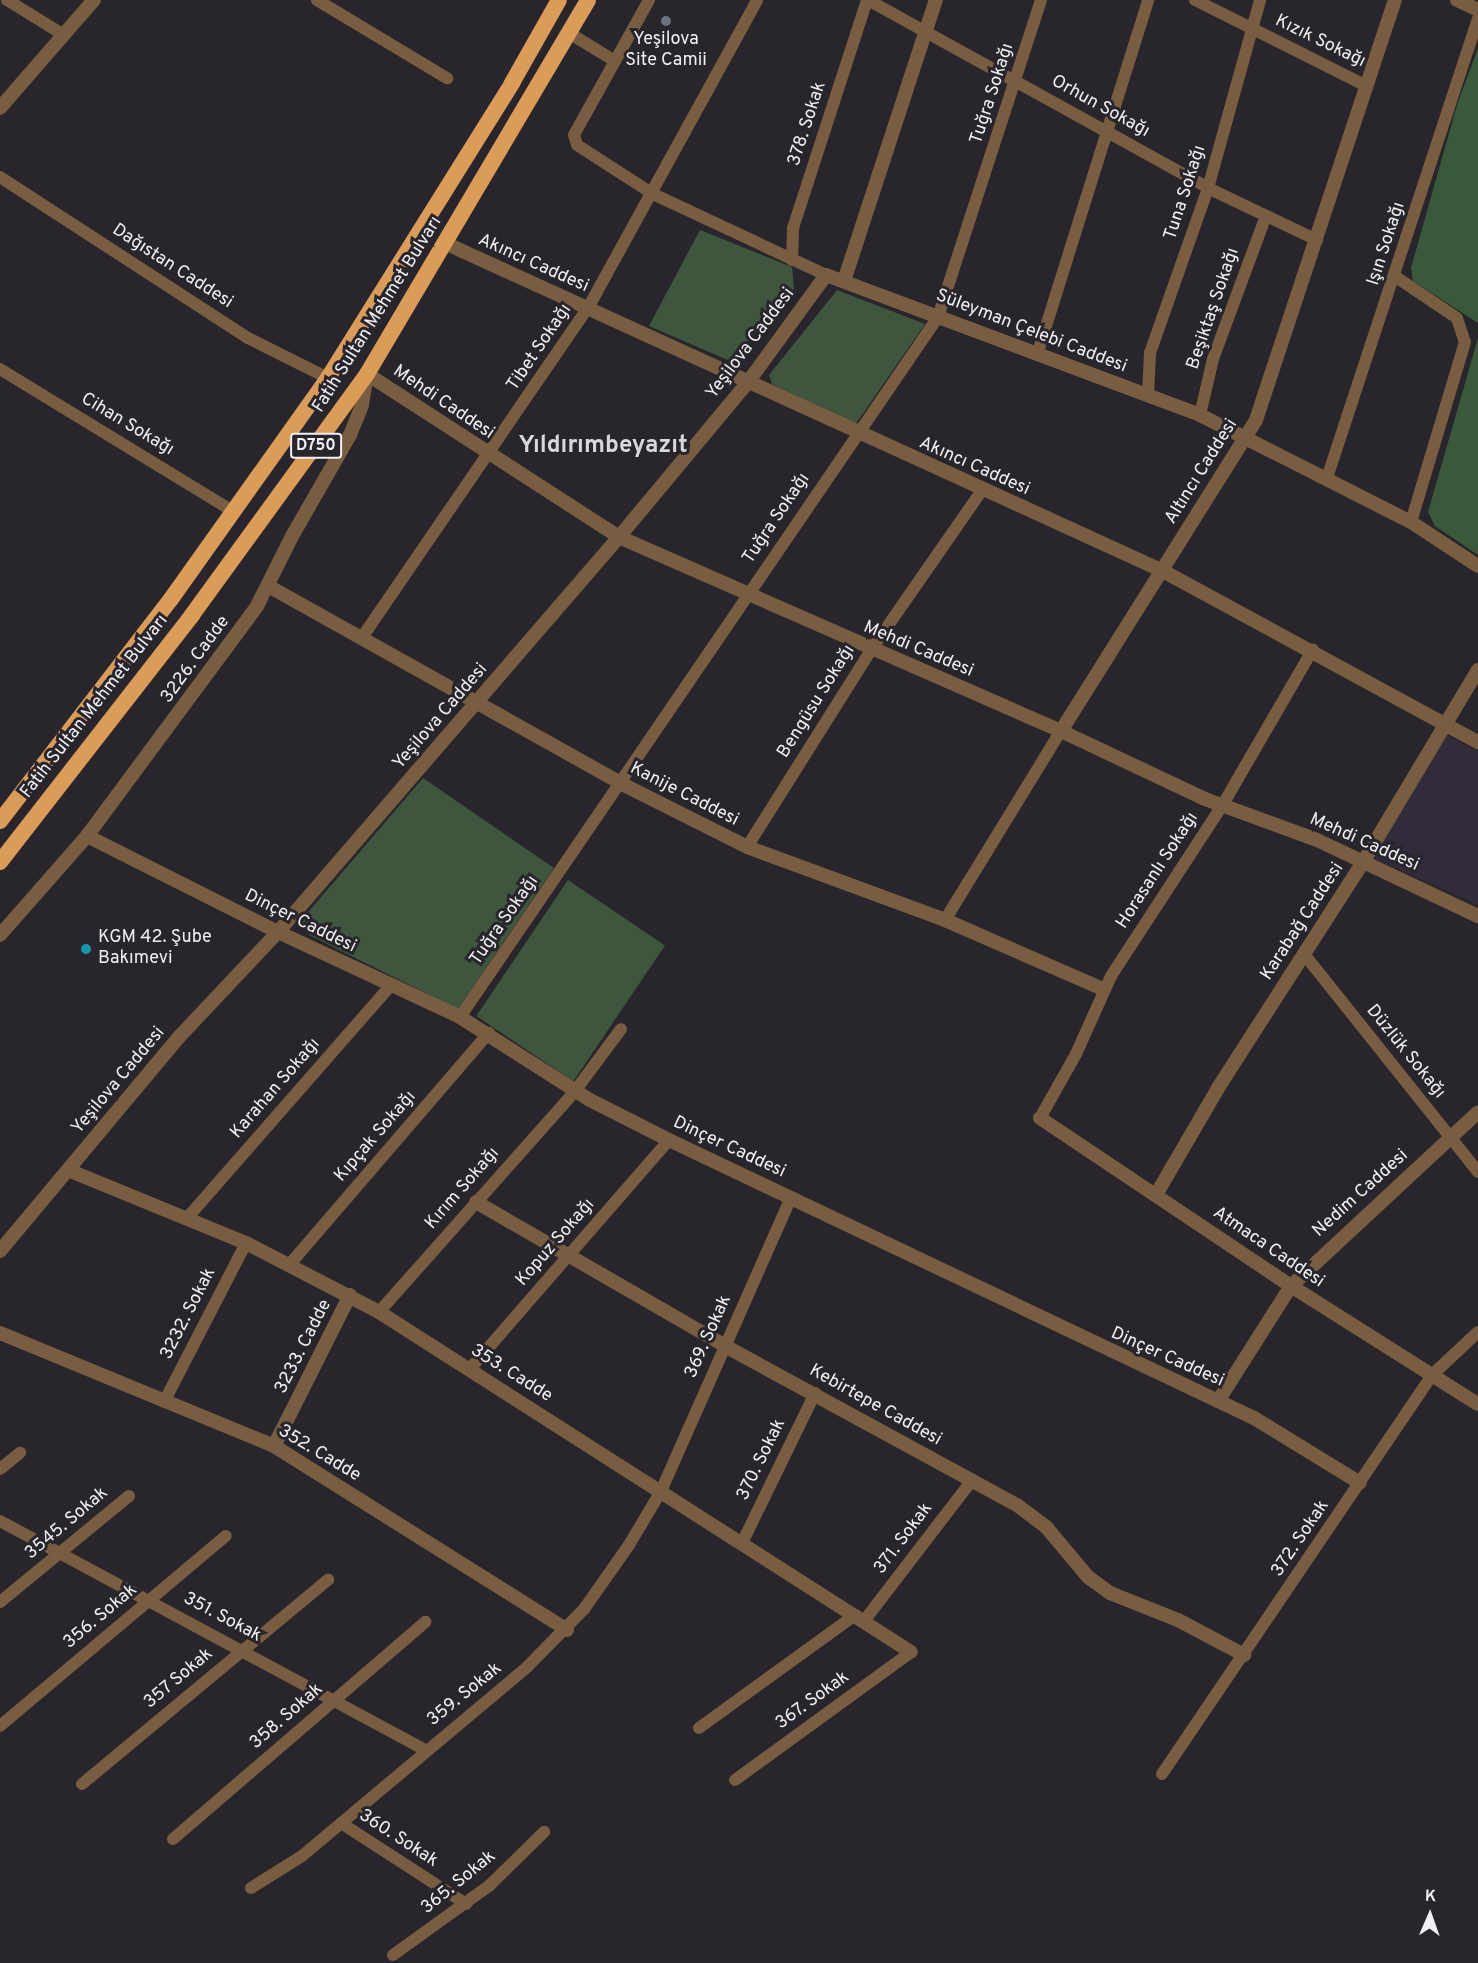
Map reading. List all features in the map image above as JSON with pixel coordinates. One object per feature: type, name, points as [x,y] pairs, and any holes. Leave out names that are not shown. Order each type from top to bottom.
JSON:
[{"type":"highway","name":"Fatih Sultan Mehmet Bulvarı","points":[[0,821],[234,512],[328,378],[512,83],[559,0]]},
{"type":"highway","name":"Fatih Sultan Mehmet Bulvarı","points":[[0,862],[192,615],[367,374],[447,244],[588,0]]},
{"type":"street","points":[[7,0],[64,36]]},
{"type":"street","points":[[0,108],[93,0]]},
{"type":"street","points":[[317,0],[447,78]]},
{"type":"street","points":[[569,33],[615,61],[648,0]]},
{"type":"street","name":"Tibet Sokağı","points":[[363,636],[489,456],[588,308],[653,194],[757,0]]},
{"type":"street","name":"Orhun Sokağı","points":[[867,0],[1208,188],[1317,240]]},
{"type":"street","name":"378. Sokak","points":[[792,260],[792,228],[867,0]]},
{"type":"street","points":[[844,281],[928,33],[936,0]]},
{"type":"street","name":"Tuğra Sokağı","points":[[460,1017],[938,317],[1017,82],[1041,0]]},
{"type":"street","points":[[1037,355],[1148,0]]},
{"type":"street","name":"Kızık Sokağı","points":[[1195,0],[1365,85]]},
{"type":"street","name":"Tuna Sokağı","points":[[1148,395],[1150,353],[1208,188],[1260,0]]},
{"type":"street","name":"Altıncı Caddesi","points":[[945,920],[1161,570],[1248,438],[1317,240],[1365,85],[1395,0]]},
{"type":"street","points":[[1457,0],[1478,10]]},
{"type":"street","name":"Işın Sokağı","points":[[1326,478],[1396,277],[1478,19]]},
{"type":"street","name":"Süleyman Çelebi Caddesi","points":[[615,61],[574,135],[584,152],[653,194],[826,275],[1200,415],[1411,522],[1478,566]]},
{"type":"street","name":"Dağıstan Caddesi","points":[[0,177],[248,338],[328,378]]},
{"type":"street","name":"Beşiktaş Sokağı","points":[[1200,415],[1213,359],[1266,216]]},
{"type":"street","name":"Akıncı Caddesi","points":[[447,244],[857,434],[1161,570],[1313,649],[1478,742]]},
{"type":"street","name":"Yeşilova Caddesi","points":[[0,1251],[205,1008],[278,932],[619,537],[748,382],[826,275]]},
{"type":"street","points":[[1396,277],[1456,318],[1465,342],[1411,522]]},
{"type":"street","name":"Cihan Sokağı","points":[[0,369],[234,512]]},
{"type":"street","name":"Mehdi Caddesi","points":[[367,374],[489,456],[619,537],[871,650],[1061,731],[1222,806],[1317,840],[1478,916]]},
{"type":"street","name":"3226. Cadde","points":[[0,935],[87,836],[270,587],[291,538],[354,427],[367,374]]},
{"type":"street","name":"Bengüsu Sokağı","points":[[747,847],[871,650],[982,490]]},
{"type":"street","name":"Kanije Caddesi","points":[[270,587],[363,636],[620,783],[747,847],[945,920],[1103,989]]},
{"type":"street","name":"Horasanlı Sokağı","points":[[1040,1118],[1086,1034],[1103,989],[1222,806],[1313,649]]},
{"type":"street","name":"Karabağ Caddesi","points":[[1157,1193],[1218,1088],[1363,862],[1478,670]]},
{"type":"street","name":"Dinçer Caddesi","points":[[87,836],[278,932],[460,1017],[489,1033],[575,1091],[669,1140],[1272,1428],[1360,1483]]},
{"type":"street","name":"Düzlük Sokağı","points":[[1304,954],[1478,1172]]},
{"type":"street","name":"Karahan Sokağı","points":[[188,1217],[391,985]]},
{"type":"street","points":[[575,1091],[621,1029]]},
{"type":"street","name":"Kıpçak Sokağı","points":[[290,1263],[489,1033]]},
{"type":"street","name":"Kırım Sokağı","points":[[379,1312],[575,1091]]},
{"type":"street","name":"Nedim Caddesi","points":[[1218,1401],[1291,1286],[1321,1254],[1478,1112]]},
{"type":"street","name":"Atmaca Caddesi","points":[[1040,1118],[1157,1193],[1291,1286],[1478,1404]]},
{"type":"street","name":"Kopuz Sokağı","points":[[469,1370],[669,1140]]},
{"type":"street","name":"353. Cadde","points":[[68,1170],[246,1242],[350,1295],[911,1652]]},
{"type":"street","name":"369. Sokak","points":[[661,1491],[791,1197]]},
{"type":"street","name":"Kebirtepe Caddesi","points":[[476,1202],[725,1346],[815,1393],[1034,1516],[1088,1577],[1110,1593],[1178,1620],[1244,1655]]},
{"type":"street","name":"3232. Sokak","points":[[164,1402],[246,1242]]},
{"type":"street","name":"3233. Cadde","points":[[274,1446],[350,1295]]},
{"type":"street","name":"372. Sokak","points":[[1162,1774],[1432,1375],[1478,1332]]},
{"type":"street","name":"352. Cadde","points":[[0,1334],[274,1446],[567,1630]]},
{"type":"street","name":"370. Sokak","points":[[742,1543],[815,1393]]},
{"type":"street","points":[[0,1469],[20,1453]]},
{"type":"street","name":"371. Sokak","points":[[860,1618],[972,1480]]},
{"type":"street","name":"359. Sokak","points":[[251,1888],[279,1873],[341,1823],[567,1630],[629,1545],[661,1491]]},
{"type":"street","name":"3545. Sokak","points":[[0,1602],[129,1496]]},
{"type":"street","name":"351. Sokak","points":[[0,1521],[426,1750]]},
{"type":"street","name":"356. Sokak","points":[[0,1726],[226,1536]]},
{"type":"street","name":"357 Sokak","points":[[82,1784],[328,1580]]},
{"type":"street","points":[[699,1728],[860,1618]]},
{"type":"street","name":"358. Sokak","points":[[173,1839],[424,1622]]},
{"type":"street","name":"367. Sokak","points":[[735,1780],[911,1652]]},
{"type":"street","name":"360. Sokak","points":[[341,1823],[466,1904]]},
{"type":"street","name":"365. Sokak","points":[[393,1955],[466,1904],[544,1832]]},
{"type":"shaded area","points":[[1447,735],[1478,752],[1478,905],[1371,857]]},
{"type":"green space","points":[[1478,48],[1478,323],[1413,281],[1411,268],[1457,105]]},
{"type":"green space","points":[[700,230],[792,267],[794,289],[730,361],[649,326]]},
{"type":"green space","points":[[837,290],[925,324],[855,425],[772,384],[769,375]]},
{"type":"green space","points":[[1478,338],[1478,555],[1435,526],[1428,512]]},
{"type":"green space","points":[[423,778],[554,868],[458,1009],[309,935],[302,924],[304,917]]},
{"type":"green space","points":[[568,880],[665,945],[573,1081],[476,1016]]},
{"type":"place","name":"Yeşilova Site Camii","points":[[666,21]]},
{"type":"place","name":"KGM 42. Şube Bakımevi","points":[[86,949]]},
{"type":"district","name":"Yıldırımbeyazıt","points":[[603,447]]}]
